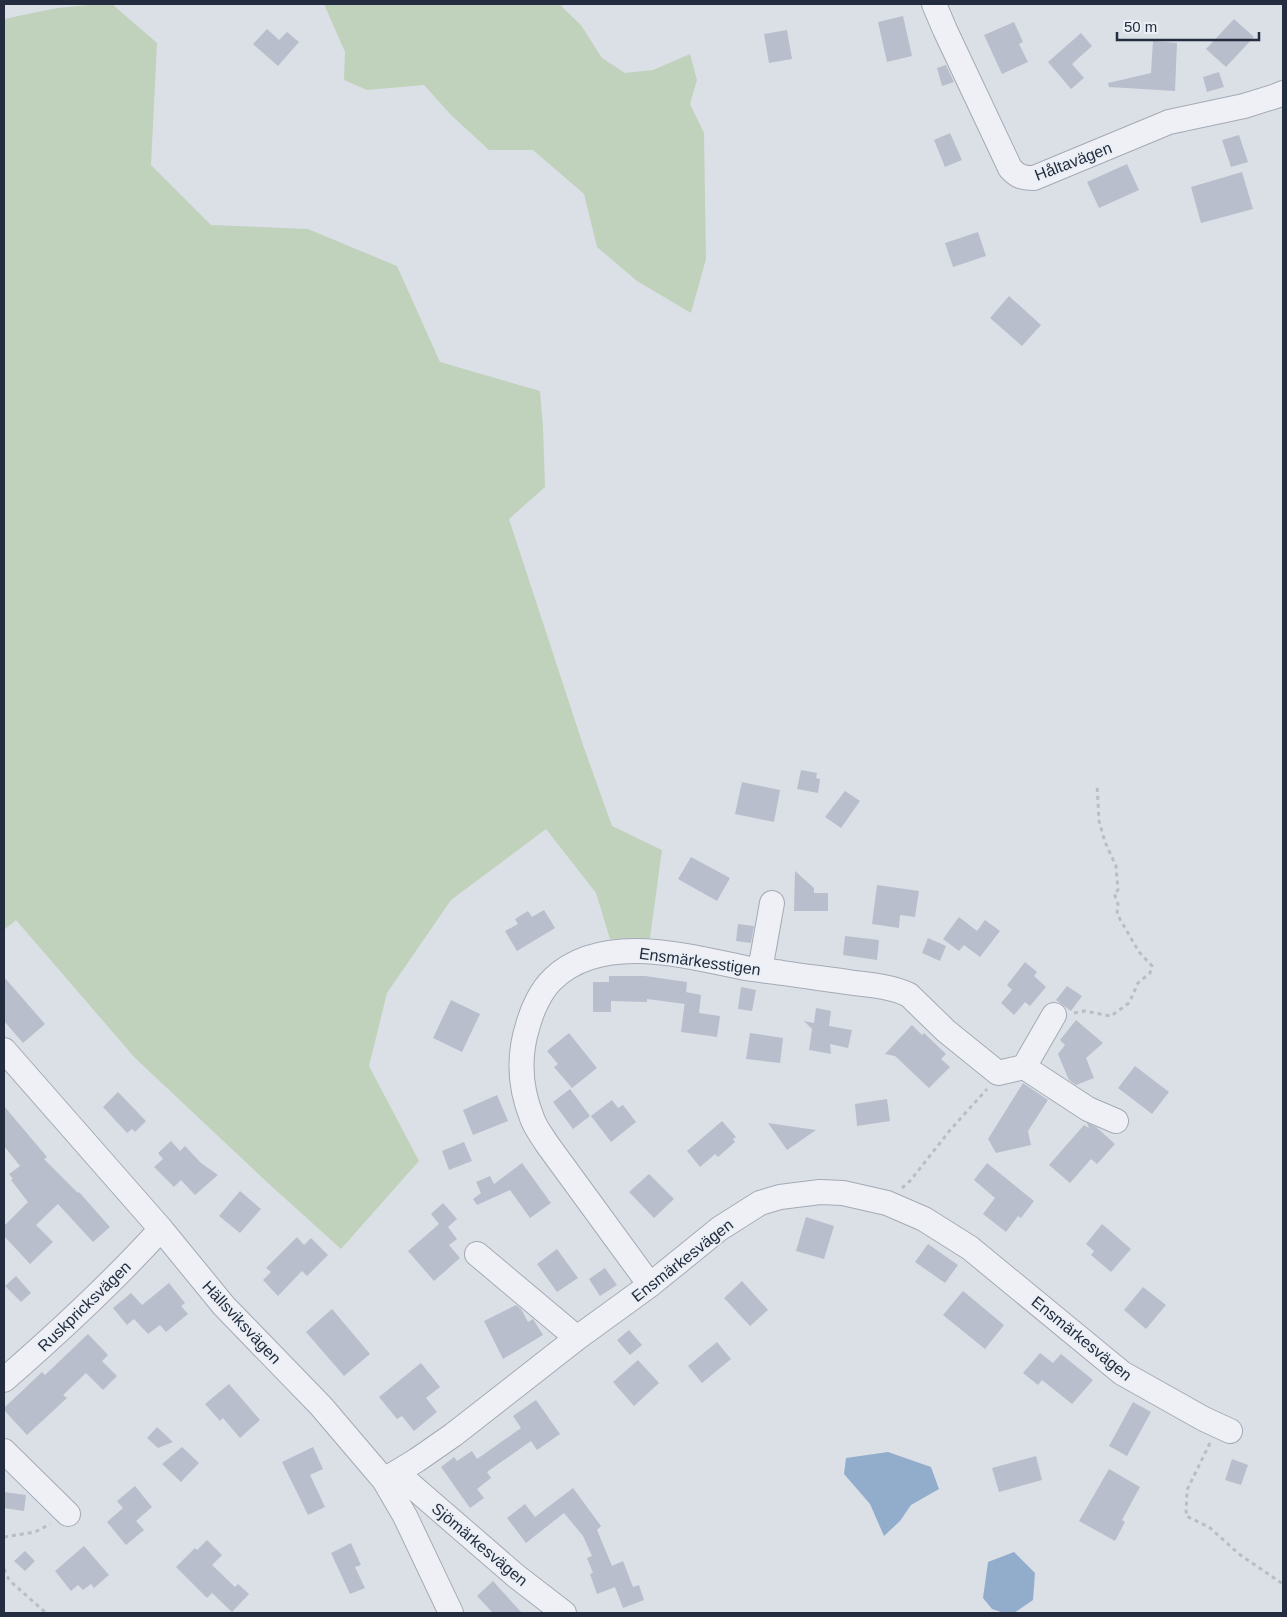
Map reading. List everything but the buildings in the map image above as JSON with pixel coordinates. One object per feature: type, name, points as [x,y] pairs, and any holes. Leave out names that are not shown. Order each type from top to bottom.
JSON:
[{"type":"street","name":"Håltavägen","points":[[934,4],[1010,168],[1016,175],[1023,178],[1034,178],[1168,122],[1244,106],[1283,93]]},
{"type":"street","points":[[760,970],[772,903]]},
{"type":"street","name":"Ensmärkesstigen","points":[[650,1285],[547,1144],[532,1120],[523,1083],[521,1053],[528,1023],[552,979],[569,967],[596,955],[613,952],[655,952],[682,955],[760,970],[862,984],[902,992],[909,995],[946,1031],[998,1073]]},
{"type":"street","points":[[1024,1067],[1054,1015]]},
{"type":"street","name":"Hällsviksvägen","points":[[4,1050],[161,1229],[224,1306],[390,1476],[405,1516],[451,1613]]},
{"type":"street","points":[[998,1073],[1024,1067],[1088,1109],[1116,1122]]},
{"type":"street","name":"Ensmärkesvägen","points":[[390,1476],[453,1434],[577,1338],[650,1285],[718,1229],[760,1203],[798,1194],[831,1192],[843,1192],[887,1202],[924,1219],[970,1248],[1122,1373],[1204,1419],[1224,1428]]},
{"type":"street","name":"Ruskpricksvägen","points":[[4,1380],[114,1278],[161,1229]]},
{"type":"street","points":[[477,1254],[577,1338]]},
{"type":"street","points":[[4,1451],[68,1514]]},
{"type":"street","name":"Sjömärkesvägen","points":[[390,1476],[564,1613]]},
{"type":"path","points":[[1054,1015],[1084,1011],[1111,1016],[1129,1003],[1138,983],[1150,973],[1152,966],[1139,952],[1117,914],[1118,904],[1114,893],[1118,890],[1116,866],[1105,842],[1099,821],[1097,784]]},
{"type":"path","points":[[887,1202],[910,1181],[944,1137],[986,1091],[998,1073]]},
{"type":"path","points":[[1224,1428],[1187,1490],[1186,1516],[1209,1527],[1239,1554],[1283,1584]]},
{"type":"path","points":[[4,1536],[35,1532],[68,1514]]},
{"type":"path","points":[[4,1569],[9,1580],[46,1613]]},
{"type":"green space","points":[[112,4],[157,43],[151,165],[211,225],[308,229],[397,266],[440,362],[540,391],[545,487],[509,519],[583,745],[612,826],[662,850],[650,938],[610,939],[596,893],[546,829],[451,900],[387,993],[369,1066],[419,1161],[341,1249],[135,1058],[16,920],[4,930],[4,19],[57,8]]},
{"type":"green space","points":[[324,4],[566,4],[561,6],[581,25],[602,58],[625,73],[653,70],[690,54],[697,80],[690,104],[704,133],[706,259],[691,313],[637,281],[597,247],[584,194],[533,150],[489,150],[451,115],[424,85],[367,90],[344,80],[345,52]]},
{"type":"water","points":[[888,1452],[931,1467],[939,1489],[911,1505],[900,1521],[884,1536],[870,1504],[844,1474],[846,1458]]},
{"type":"water","points":[[1014,1552],[1035,1573],[1033,1600],[1014,1613],[1004,1613],[992,1609],[983,1598],[988,1562]]}]
